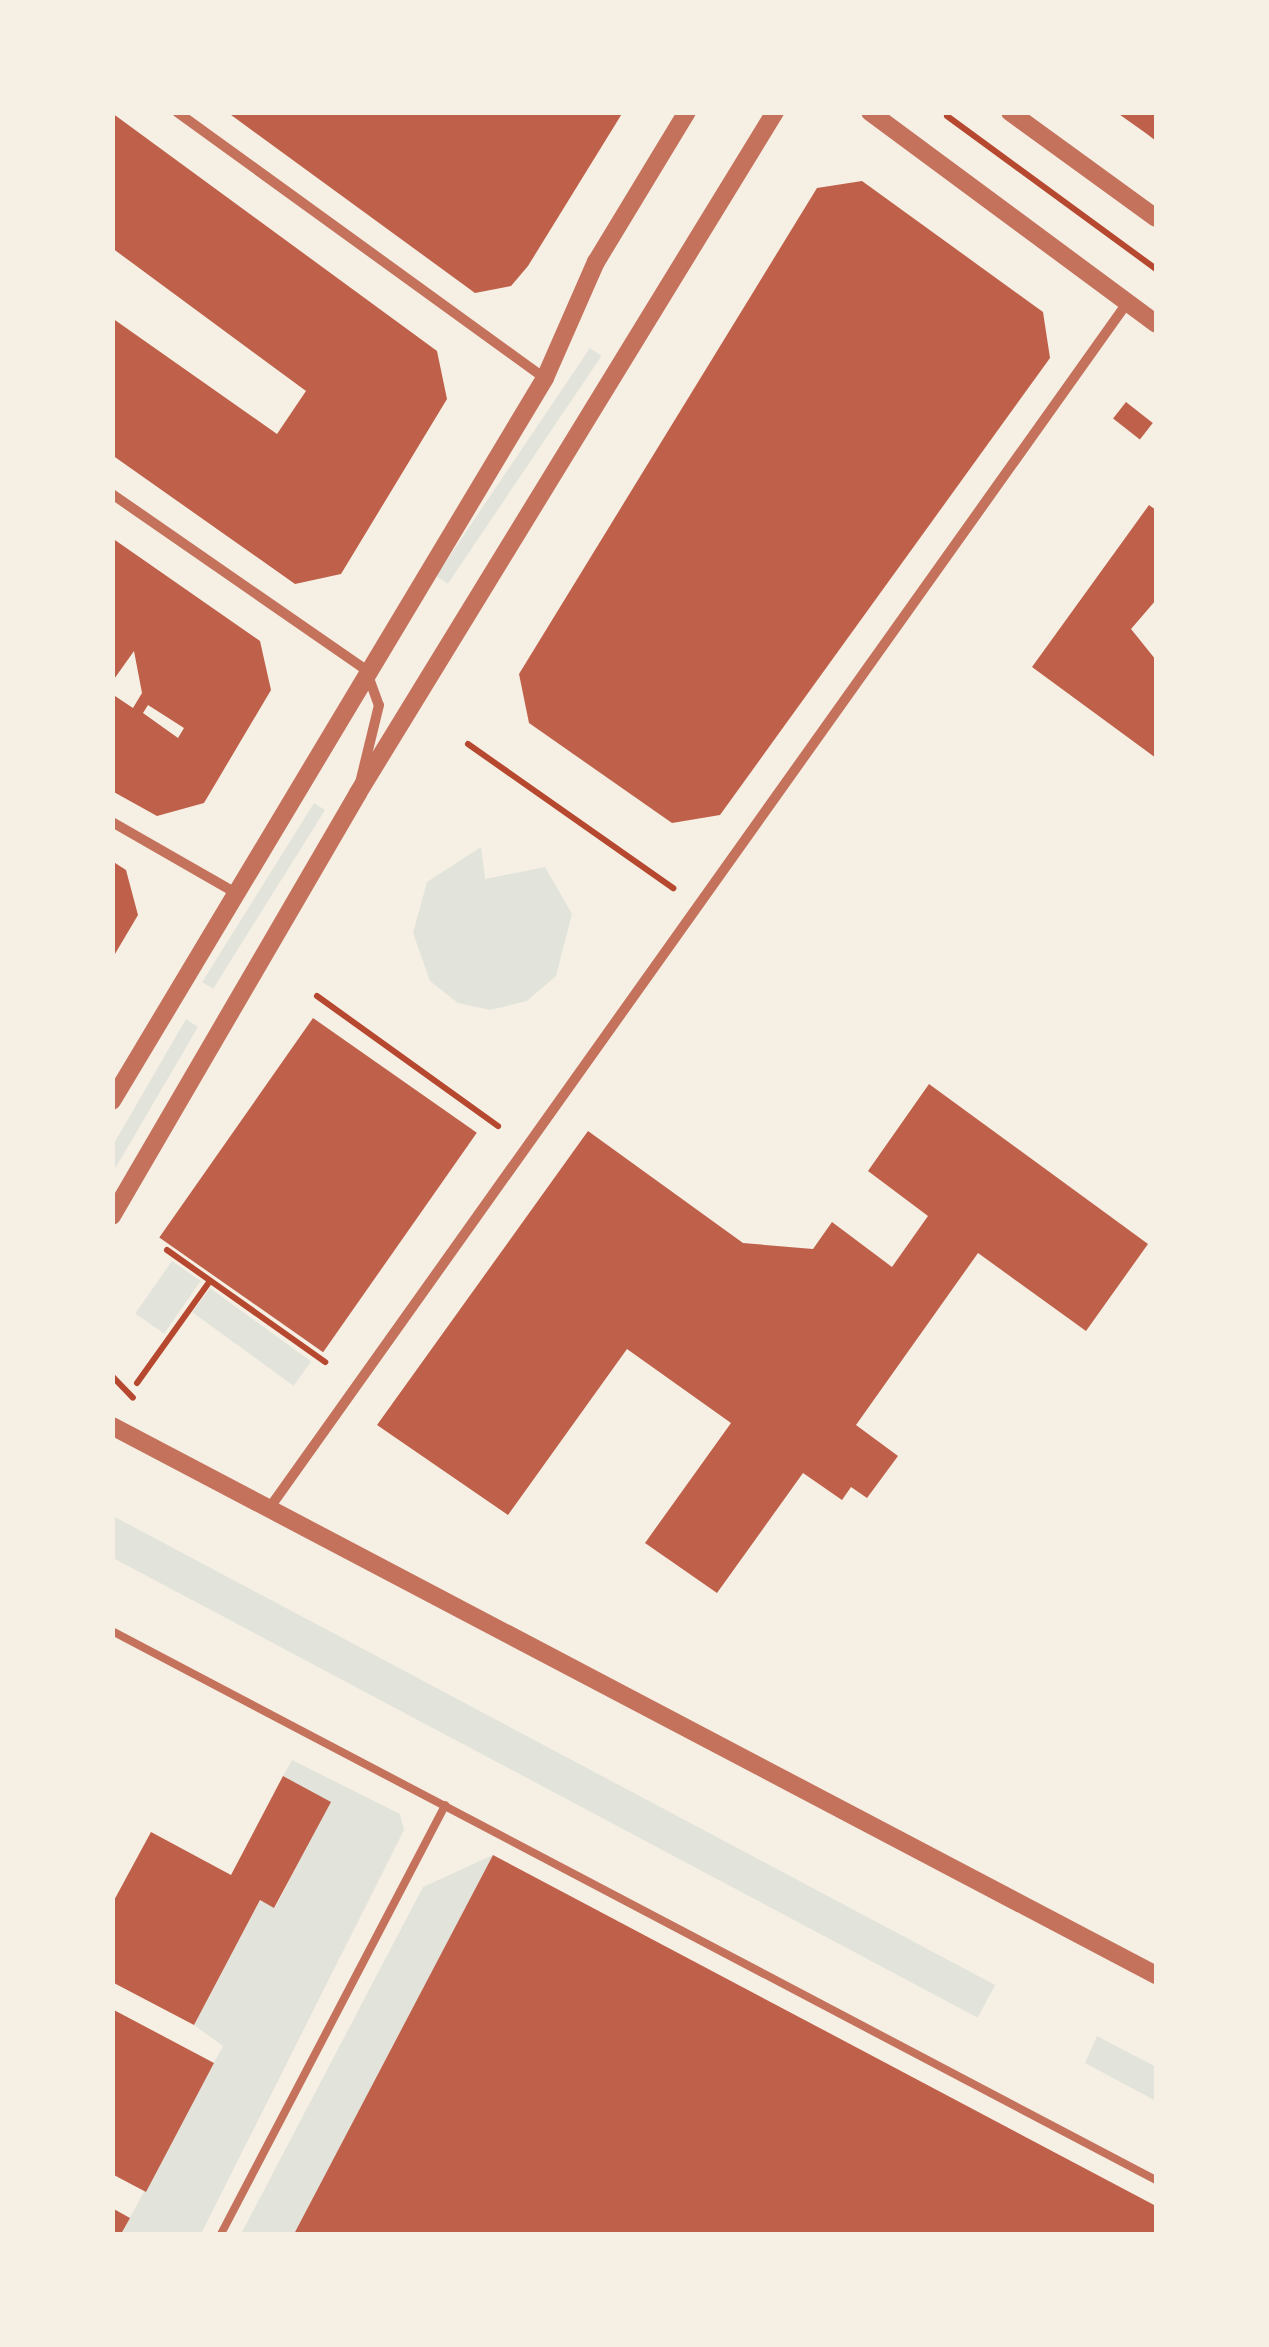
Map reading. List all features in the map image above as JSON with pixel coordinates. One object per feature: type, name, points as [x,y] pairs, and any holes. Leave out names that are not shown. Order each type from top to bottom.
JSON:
[{"type":"street","points":[[177,112],[545,378]]},
{"type":"street","points":[[112,1101],[366,670],[545,378],[596,262],[687,112]]},
{"type":"street","points":[[112,1216],[358,793],[776,112]]},
{"type":"street","points":[[870,112],[1156,324]]},
{"type":"street","points":[[1010,112],[1156,218]]},
{"type":"street","points":[[268,1510],[1127,303]]},
{"type":"street","points":[[112,494],[366,670],[379,705],[358,793]]},
{"type":"street","points":[[112,822],[234,892]]},
{"type":"street","points":[[115,1427],[1156,1975]]},
{"type":"lane","points":[[112,1631],[1156,2180]]},
{"type":"lane","points":[[221,2234],[445,1805]]},
{"type":"path","points":[[947,116],[1156,269]]},
{"type":"path","points":[[468,744],[673,888]]},
{"type":"path","points":[[317,996],[498,1126]]},
{"type":"path","points":[[167,1250],[325,1362]]},
{"type":"path","points":[[137,1383],[210,1280]]},
{"type":"shaded area","points":[[590,348],[602,356],[448,584],[436,576]]},
{"type":"shaded area","points":[[314,803],[325,810],[213,989],[202,982]]},
{"type":"shaded area","points":[[481,847],[485,879],[545,867],[572,914],[556,976],[527,1001],[490,1010],[458,1003],[430,981],[413,933],[427,882]]},
{"type":"shaded area","points":[[186,1019],[198,1027],[113,1172],[113,1145]]},
{"type":"shaded area","points":[[172,1261],[201,1281],[164,1334],[135,1313]]},
{"type":"shaded area","points":[[210,1288],[311,1361],[293,1386],[192,1312]]},
{"type":"shaded area","points":[[113,1516],[995,1985],[978,2018],[112,1557]]},
{"type":"shaded area","points":[[292,1760],[400,1814],[404,1830],[201,2234],[121,2234],[223,2046],[194,2025],[260,1900],[275,1908],[330,1802],[283,1776]]},
{"type":"shaded area","points":[[493,1855],[294,2234],[241,2234],[423,1887]]},
{"type":"shaded area","points":[[1097,2036],[1156,2067],[1156,2101],[1085,2063]]},
{"type":"building","points":[[227,112],[623,112],[528,266],[511,286],[475,293]]},
{"type":"building","points":[[1116,112],[1156,112],[1156,141],[1147,134]]},
{"type":"building","points":[[112,113],[437,351],[447,399],[341,574],[295,584],[112,455],[112,318],[277,434],[306,391],[112,248]]},
{"type":"building","points":[[862,181],[1043,312],[1050,358],[720,815],[672,823],[529,723],[519,674],[817,188]]},
{"type":"building","points":[[1126,402],[1153,423],[1140,439],[1113,419]]},
{"type":"building","points":[[1149,505],[1156,510],[1156,600],[1131,629],[1156,660],[1156,758],[1032,667]]},
{"type":"building","points":[[112,538],[260,641],[271,690],[204,803],[157,816],[112,791],[112,694],[133,708],[142,693],[134,651],[112,682]],"holes":[[[148,705],[184,728],[178,738],[143,713]]]},
{"type":"building","points":[[112,861],[126,870],[138,915],[112,959]]},
{"type":"building","points":[[313,1018],[477,1133],[323,1352],[159,1238]]},
{"type":"building","points":[[929,1084],[1148,1244],[1086,1331],[978,1253],[856,1425],[898,1456],[867,1498],[851,1487],[842,1500],[803,1473],[717,1593],[645,1543],[731,1423],[627,1349],[508,1515],[377,1425],[588,1131],[743,1243],[813,1249],[832,1222],[892,1267],[928,1216],[868,1171]]},
{"type":"building","points":[[283,1776],[331,1802],[274,1908],[260,1900],[194,2025],[112,1982],[112,1904],[151,1832],[231,1875]]},
{"type":"building","points":[[493,1855],[1156,2206],[1156,2234],[294,2234]]},
{"type":"building","points":[[112,2009],[214,2063],[146,2192],[112,2174]]},
{"type":"building","points":[[112,2208],[130,2218],[121,2234],[112,2234]]}]
